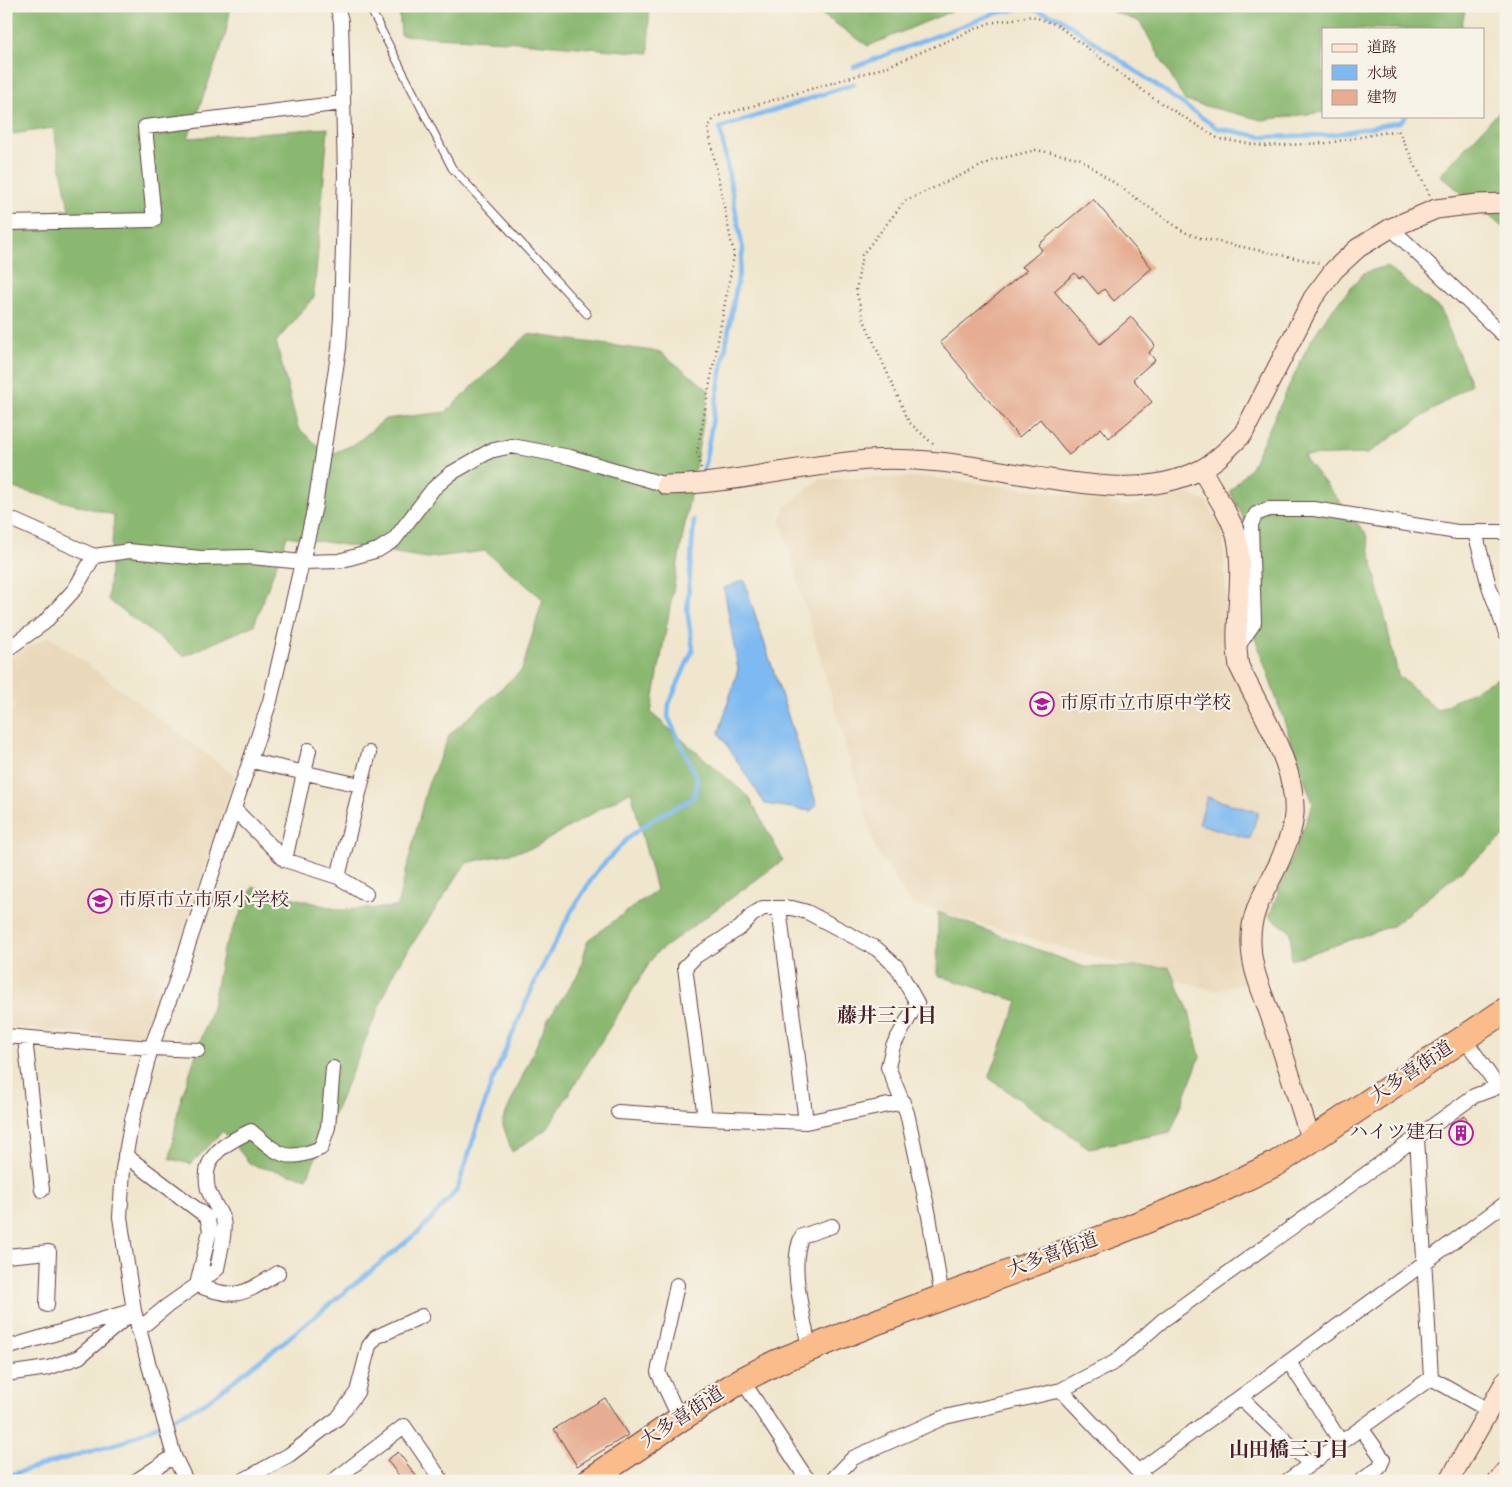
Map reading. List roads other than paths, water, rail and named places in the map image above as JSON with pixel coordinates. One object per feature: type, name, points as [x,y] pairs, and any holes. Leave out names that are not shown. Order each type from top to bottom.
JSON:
[{"type":"highway","name":"大多喜街道","points":[[589,1481],[680,1418],[742,1380],[809,1348],[1116,1233],[1222,1190],[1277,1163],[1506,1010]]},
{"type":"street","points":[[186,1481],[174,1456],[134,1311],[120,1217],[125,1155],[151,1048],[173,990],[270,701],[315,506],[339,348],[344,240],[342,22],[337,6]]},
{"type":"street","points":[[6,223],[154,220],[144,127],[343,103]]},
{"type":"street","points":[[6,517],[94,556],[130,551],[201,558],[251,557],[303,562],[339,560],[378,550],[394,540],[433,489],[450,474],[490,451],[512,446],[570,457],[666,485],[705,484],[869,460],[947,462],[1085,484],[1122,488],[1149,487],[1178,480],[1202,470],[1226,451],[1243,434],[1313,298],[1334,270],[1358,248],[1391,228],[1436,209],[1506,203]]},
{"type":"street","points":[[1391,228],[1495,327],[1506,335]]},
{"type":"street","points":[[1202,470],[1237,539],[1239,600],[1236,649],[1239,666],[1291,781],[1294,813],[1292,829],[1279,862],[1258,900],[1251,936],[1252,960],[1256,980],[1270,1014],[1312,1141]]},
{"type":"street","points":[[1236,649],[1254,623],[1251,524],[1256,514],[1269,509],[1314,509],[1403,525],[1457,532],[1506,532]]},
{"type":"street","points":[[1475,532],[1489,586],[1506,633]]},
{"type":"street","points":[[10,644],[44,623],[68,596],[94,556]]},
{"type":"street","points":[[285,860],[309,750]]},
{"type":"street","points":[[338,877],[369,752]]},
{"type":"street","points":[[251,761],[305,774],[360,784]]},
{"type":"street","points":[[234,809],[285,860],[338,877],[366,894]]},
{"type":"street","points":[[705,1118],[685,967],[696,956],[740,928],[752,914],[763,908],[792,908],[807,912],[877,949],[897,967],[917,1003],[893,1046],[888,1067],[907,1113],[929,1216],[942,1298]]},
{"type":"street","points":[[778,908],[806,1122]]},
{"type":"street","points":[[6,1036],[198,1050]]},
{"type":"street","points":[[25,1038],[42,1190]]},
{"type":"street","points":[[831,1481],[853,1458],[945,1417],[1061,1390],[1115,1362],[1163,1320],[1474,1096],[1502,1086],[1464,1038]]},
{"type":"street","points":[[138,1330],[217,1269],[224,1222],[208,1189],[206,1168],[216,1152],[235,1138],[251,1131],[271,1148],[286,1156],[303,1156],[321,1148],[329,1119],[333,1068]]},
{"type":"street","points":[[618,1112],[806,1122],[903,1102]]},
{"type":"street","points":[[1417,1138],[1431,1378]]},
{"type":"street","points":[[125,1155],[207,1217],[210,1230],[197,1285]]},
{"type":"street","points":[[1061,1390],[1142,1476],[1240,1398],[1506,1202]]},
{"type":"street","points":[[809,1348],[796,1272],[797,1245],[802,1236],[832,1226]]},
{"type":"street","points":[[6,1256],[49,1252],[47,1304]]},
{"type":"street","points":[[197,1285],[222,1295],[246,1292],[278,1273]]},
{"type":"street","points":[[677,1285],[658,1372],[680,1418]]},
{"type":"street","points":[[6,1348],[134,1311]]},
{"type":"street","points":[[6,1374],[48,1368],[79,1357],[134,1311]]},
{"type":"street","points":[[242,1481],[289,1455],[338,1418],[357,1392],[369,1346],[376,1337],[422,1316]]},
{"type":"street","points":[[1289,1362],[1341,1442]]},
{"type":"street","points":[[1431,1378],[1488,1410]]},
{"type":"street","points":[[1287,1481],[1431,1378]]},
{"type":"street","points":[[742,1380],[808,1480]]},
{"type":"street","points":[[1449,1481],[1506,1380]]},
{"type":"street","points":[[1240,1398],[1310,1464]]},
{"type":"street","points":[[333,1481],[404,1426],[442,1481]]},
{"type":"street","points":[[1361,1428],[1383,1459],[1379,1468],[1361,1481]]},
{"type":"street","points":[[136,1481],[174,1456]]},
{"type":"street","points":[[1498,1481],[1506,1471]]},
{"type":"lane","points":[[369,6],[452,168],[587,314]]},
{"type":"water","points":[[744,580],[817,805],[811,811],[765,804],[719,733],[738,669],[724,588]]},
{"type":"water","points":[[1207,797],[1258,812],[1250,839],[1199,824]]},
{"type":"waterway","points":[[854,67],[993,14],[1027,7],[1060,18],[1217,128],[1263,137],[1329,135],[1400,122],[1404,118]]},
{"type":"waterway","points":[[703,474],[743,250],[720,128],[854,84]]},
{"type":"waterway","points":[[6,1476],[125,1441],[206,1402],[280,1345],[423,1228],[457,1190],[491,1084],[537,977],[571,912],[596,872],[630,836],[657,817],[692,799],[696,791],[697,778],[668,717],[669,704],[693,649],[687,610],[694,520]]},
{"type":"place","name":"市原市立市原中学校","points":[[1042,704]]},
{"type":"place","name":"市原市立市原小学校","points":[[100,901]]},
{"type":"place","name":"ハイツ建石","points":[[1461,1133]]},
{"type":"district","name":"藤井三丁目","points":[[887,1017]]},
{"type":"district","name":"山田橋三丁目","points":[[1289,1451]]}]
